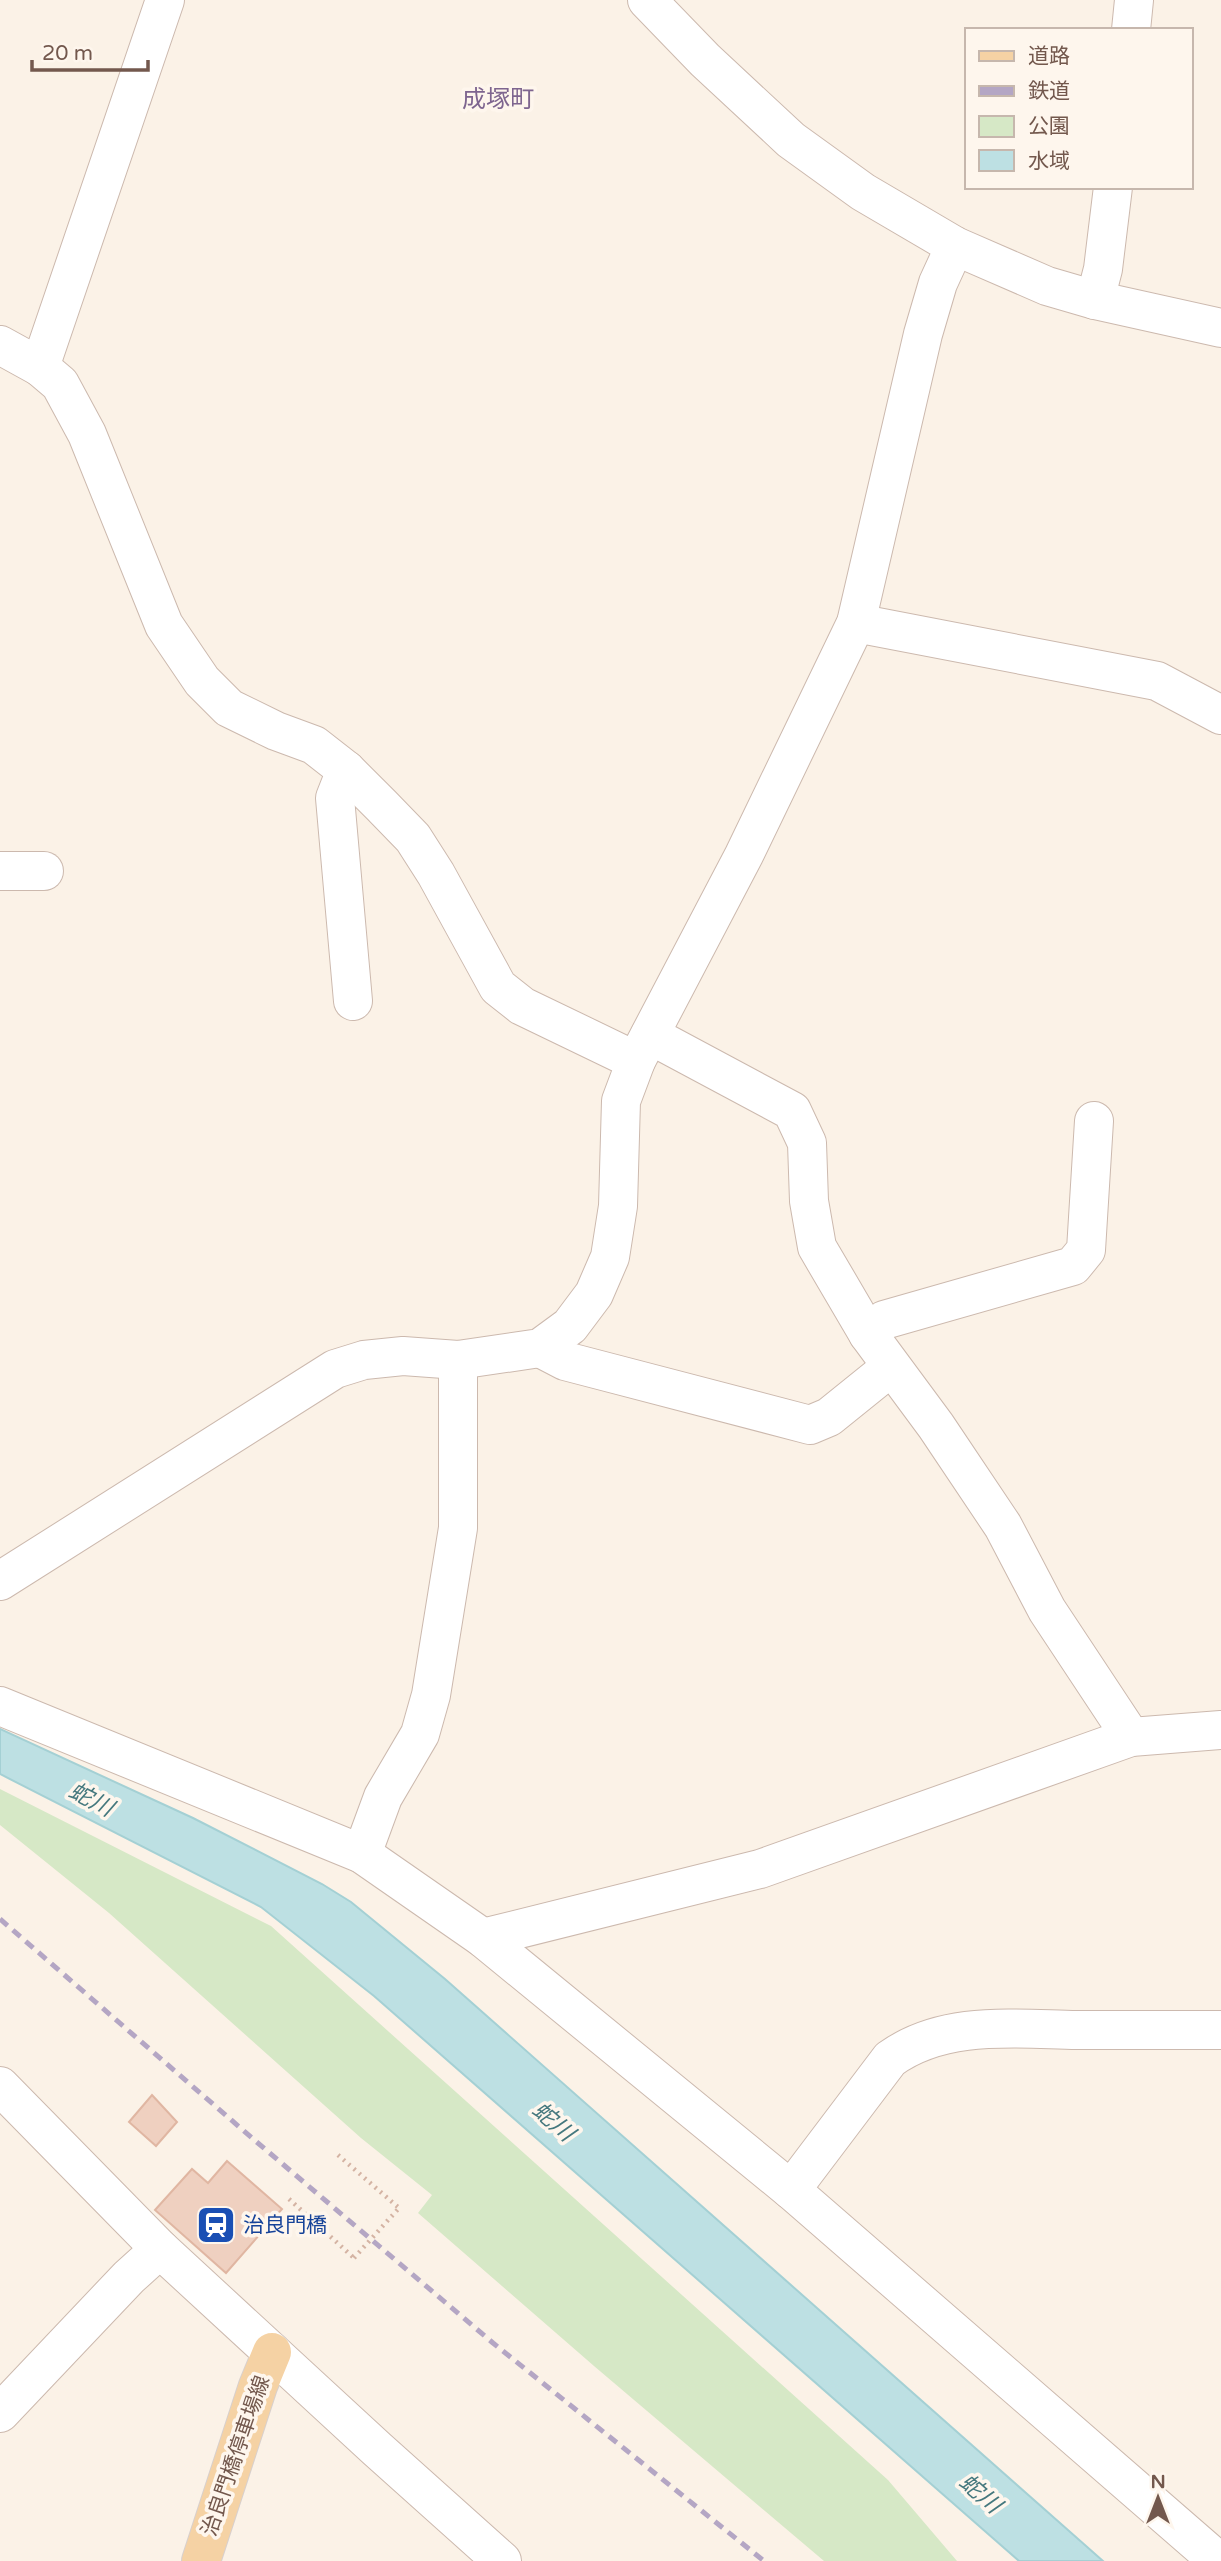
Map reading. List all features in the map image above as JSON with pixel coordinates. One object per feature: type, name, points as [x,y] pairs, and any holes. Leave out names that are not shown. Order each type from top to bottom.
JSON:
[{"type":"main road","name":"治良門橋停車場線","points":[[201,2561],[258,2386],[272,2352]]},
{"type":"street","points":[[40,367],[165,0]]},
{"type":"street","points":[[647,0],[705,60],[791,140],[863,192],[955,246],[1047,286],[1095,300],[1221,328]]},
{"type":"street","points":[[1131,28],[1134,0]]},
{"type":"street","points":[[1095,300],[1103,269],[1112,189]]},
{"type":"street","points":[[0,1581],[335,1369],[364,1360],[403,1356],[458,1360],[540,1348],[570,1326],[594,1293],[610,1257],[618,1206],[621,1101],[643,1048],[744,855],[856,623],[923,334],[938,284],[955,246]]},
{"type":"street","points":[[0,345],[40,367],[60,384],[87,434],[164,625],[202,681],[229,708],[314,746],[346,770],[413,838],[436,874],[498,987],[522,1006],[643,1048],[792,1111],[807,1143],[809,1201],[817,1247],[868,1334],[936,1426],[1003,1526],[1047,1610],[1131,1737]]},
{"type":"street","points":[[856,623],[1157,681],[1221,715]]},
{"type":"street","points":[[346,770],[335,798],[354,1001]]},
{"type":"street","points":[[0,871],[44,871]]},
{"type":"street","points":[[868,1334],[884,1320],[1073,1266],[1086,1251],[1094,1121]]},
{"type":"street","points":[[540,1348],[565,1361],[810,1425],[829,1417],[891,1367]]},
{"type":"street","points":[[362,1854],[383,1797],[421,1734],[431,1695],[458,1528],[458,1360]]},
{"type":"street","points":[[0,1706],[362,1854],[483,1938],[791,2190],[1218,2561]]},
{"type":"street","points":[[483,1938],[760,1869],[1131,1737],[1221,1730]]},
{"type":"street","points":[[791,2190],[890,2059],[938,2036],[978,2029],[1221,2030]]},
{"type":"street","points":[[0,2086],[159,2249],[502,2561]]},
{"type":"street","points":[[0,2413],[159,2249]]},
{"type":"path","points":[[289,2199],[354,2258],[399,2208],[338,2155]]},
{"type":"green space","points":[[0,1789],[271,1926],[888,2480],[957,2561],[824,2561],[418,2213],[432,2195],[361,2138],[109,1913],[0,1825]]},
{"type":"water","name":"蛇川","points":[[0,1729],[193,1818],[322,1884],[351,1902],[445,1979],[1103,2561],[1019,2561],[374,1996],[261,1907],[0,1774]]},
{"type":"building","points":[[152,2095],[177,2122],[156,2146],[129,2122]]},
{"type":"building","points":[[227,2161],[282,2209],[226,2273],[155,2210],[192,2169],[208,2183]]},
{"type":"railway","points":[[0,1919],[493,2343],[764,2561]]},
{"type":"place","name":"治良門橋","points":[[216,2225]]},
{"type":"district","name":"成塚町","points":[[498,99]]}]
